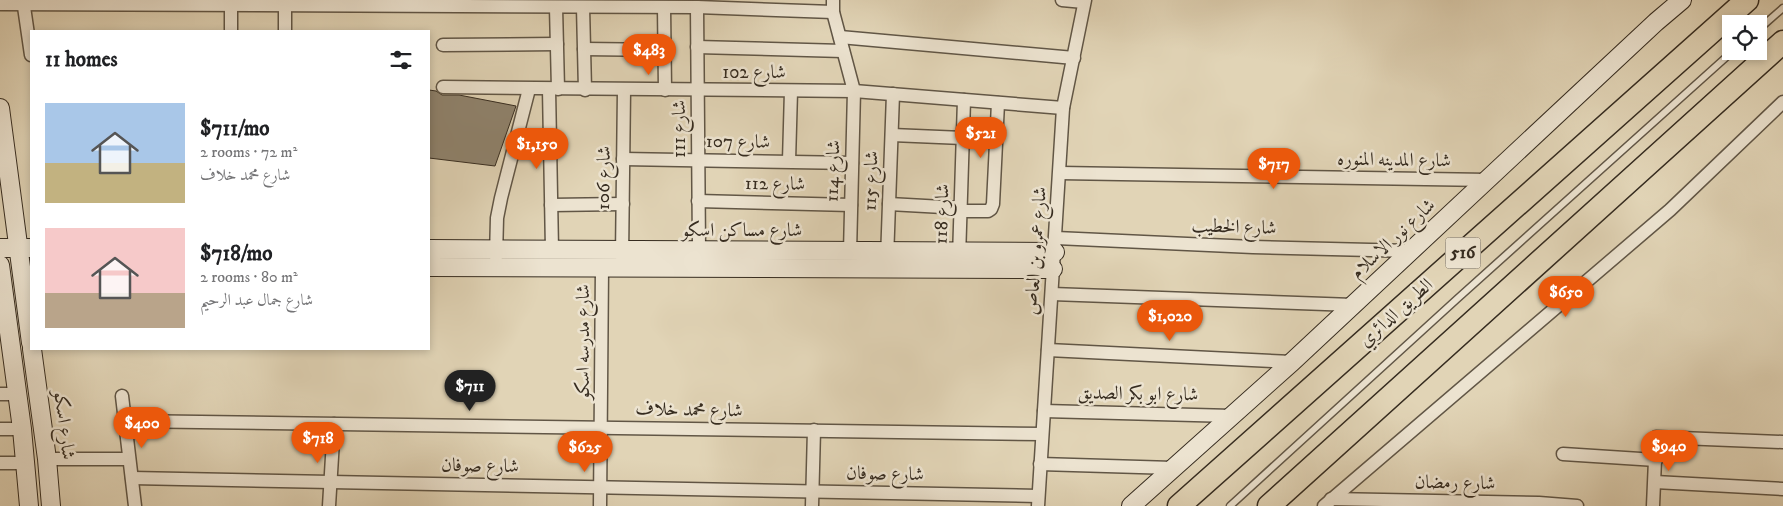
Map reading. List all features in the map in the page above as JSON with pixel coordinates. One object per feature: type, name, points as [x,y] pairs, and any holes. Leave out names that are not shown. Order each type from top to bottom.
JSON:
[{"type":"highway","name":"الطريق الدائري","points":[[1179,506],[1747,0]]},
{"type":"highway","points":[[1269,506],[1783,42]]},
{"type":"street","points":[[1062,0],[1084,1]]},
{"type":"street","name":"شارع نور الاسلام","points":[[1131,506],[1292,362],[1656,22],[1682,0]]},
{"type":"street","name":"شارع عمرو بن العاص","points":[[1038,501],[1063,108],[1084,1]]},
{"type":"street","points":[[23,2],[30,48]]},
{"type":"street","points":[[0,4],[23,2],[112,2],[231,6],[246,3],[285,6],[403,3],[556,7],[697,7],[726,4],[833,6]]},
{"type":"street","points":[[230,30],[231,6]]},
{"type":"street","points":[[284,30],[285,6]]},
{"type":"street","name":"شارع 114","points":[[833,6],[854,91],[850,252]]},
{"type":"street","points":[[552,250],[551,205],[553,89],[557,44],[556,7]]},
{"type":"street","points":[[583,7],[585,90]]},
{"type":"street","points":[[664,7],[665,90]]},
{"type":"street","name":"شارع 111","points":[[697,7],[699,250]]},
{"type":"street","points":[[840,37],[1074,58]]},
{"type":"street","points":[[443,44],[557,44]]},
{"type":"street","points":[[697,47],[844,51]]},
{"type":"street","points":[[584,49],[665,50]]},
{"type":"street","name":"شارع 102","points":[[443,87],[585,90],[854,91],[1063,108]]},
{"type":"street","points":[[496,258],[497,218],[529,89]]},
{"type":"street","name":"شارع 106","points":[[622,259],[624,90]]},
{"type":"street","points":[[789,161],[790,91]]},
{"type":"street","name":"شارع 115","points":[[887,260],[893,94]]},
{"type":"street","name":"شارع 118","points":[[959,260],[964,100]]},
{"type":"street","points":[[1328,503],[1670,210],[1783,102]]},
{"type":"street","points":[[889,204],[988,211],[991,209],[993,204],[998,103]]},
{"type":"street","points":[[0,108],[25,248],[30,327]]},
{"type":"street","points":[[892,135],[963,138]]},
{"type":"street","name":"شارع 107","points":[[623,159],[852,163]]},
{"type":"street","name":"شارع المدينه المنوره","points":[[1060,174],[1488,180]]},
{"type":"street","name":"شارع 112","points":[[698,201],[851,205]]},
{"type":"street","points":[[551,205],[623,204]]},
{"type":"street","name":"شارع الخطيب","points":[[1055,253],[1253,247],[1411,251]]},
{"type":"street","points":[[0,248],[25,248]]},
{"type":"street","name":"شارع مساكن اسكو","points":[[430,250],[602,267],[622,259],[699,250],[774,259],[850,252],[887,260]]},
{"type":"street","name":"شارع مساكن اسكو","points":[[430,267],[552,250],[622,259],[959,260],[1055,253]]},
{"type":"street","points":[[26,265],[0,265],[9,394],[22,429],[28,506]]},
{"type":"street","name":"شارع مدرسه اسكو","points":[[600,506],[602,267]]},
{"type":"street","points":[[1052,294],[1354,305]]},
{"type":"street","name":"شارع اسكو","points":[[32,350],[47,459],[51,506]]},
{"type":"street","points":[[1048,350],[1292,362]]},
{"type":"street","points":[[122,396],[135,506]]},
{"type":"street","name":"شارع ابو بكر الصديق","points":[[1044,411],[1232,416]]},
{"type":"street","name":"شارع محمد خلاف","points":[[125,421],[1042,434]]},
{"type":"street","points":[[329,506],[334,424]]},
{"type":"street","points":[[0,429],[22,429]]},
{"type":"street","points":[[812,506],[814,430]]},
{"type":"street","points":[[1653,506],[1656,437],[1783,442]]},
{"type":"street","points":[[1563,454],[1656,460]]},
{"type":"street","points":[[47,459],[129,459]]},
{"type":"street","points":[[0,463],[25,463]]},
{"type":"street","points":[[1040,464],[1173,468]]},
{"type":"street","name":"شارع صوفان","points":[[132,478],[812,491],[1038,501]]},
{"type":"street","points":[[1655,482],[1783,489]]},
{"type":"street","name":"شارع رمضان","points":[[1328,503],[1577,506]]},
{"type":"lane","points":[[1767,22],[1783,8]]},
{"type":"lane","points":[[1230,506],[1722,60]]},
{"type":"building","points":[[430,90],[442,95],[459,95],[516,106],[495,166],[430,158]]}]
